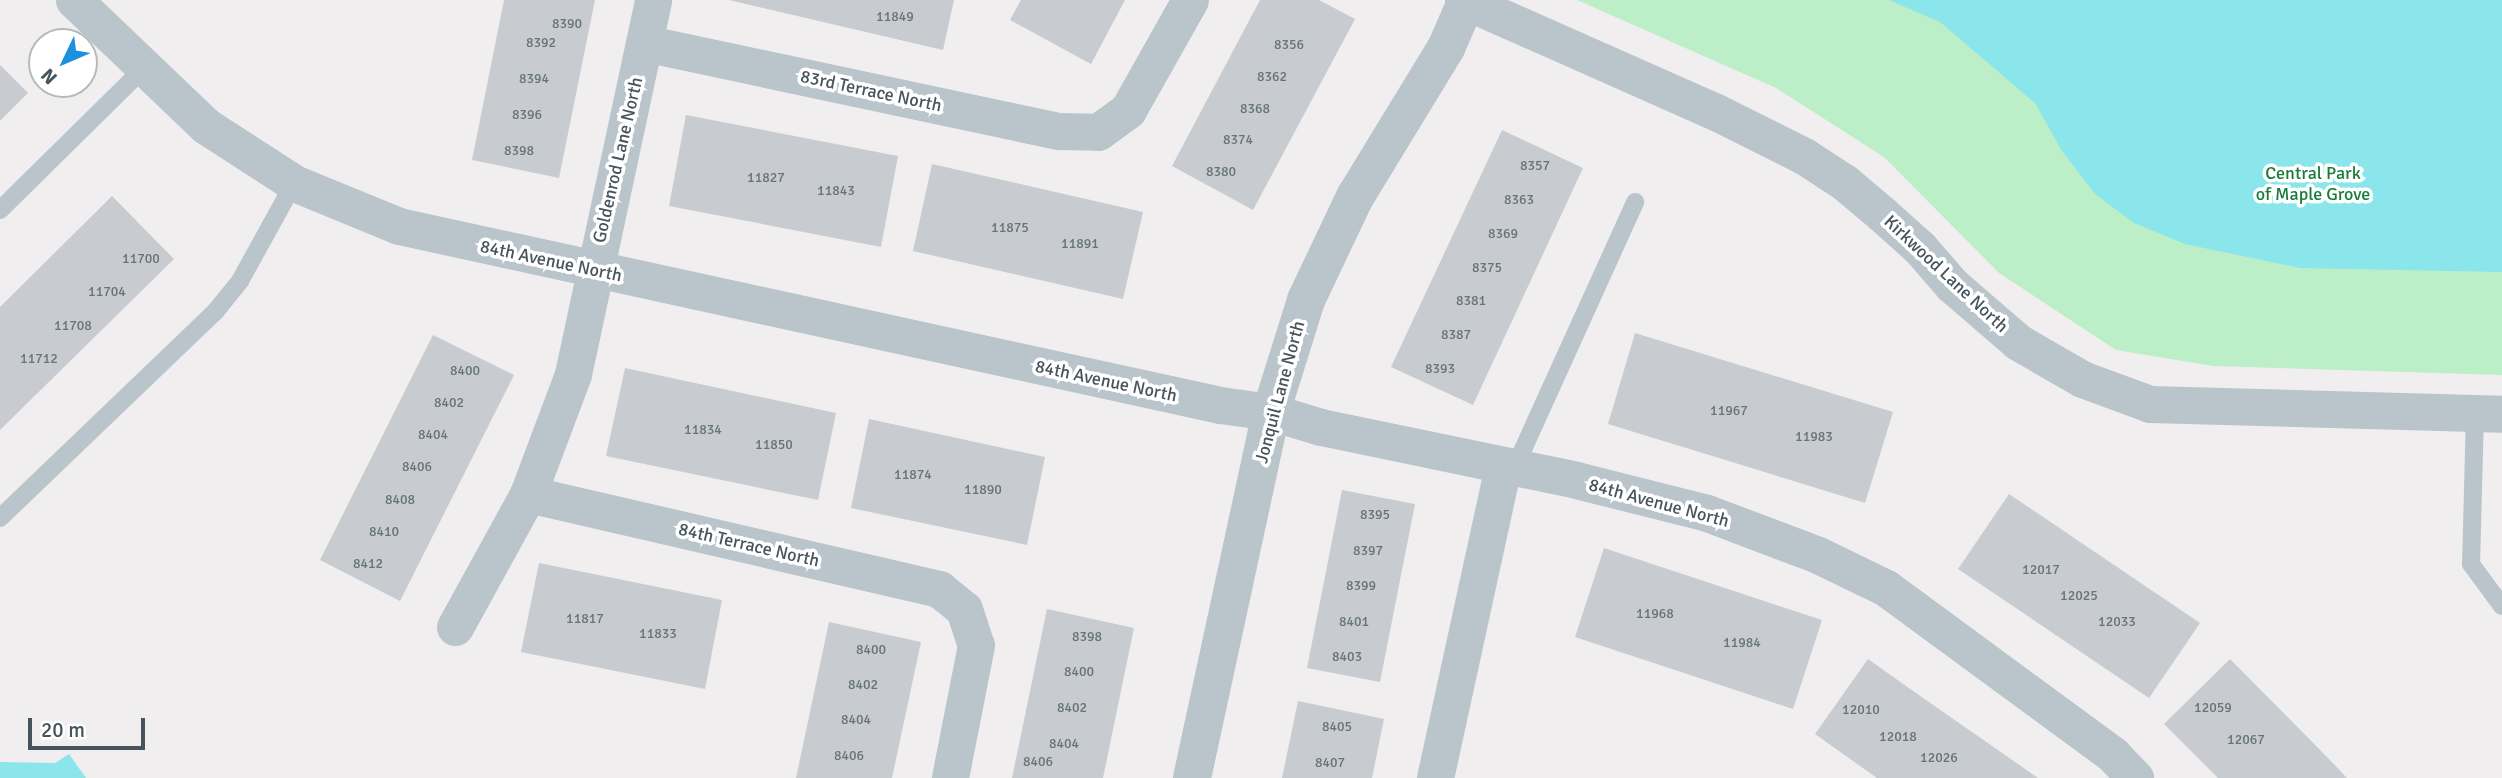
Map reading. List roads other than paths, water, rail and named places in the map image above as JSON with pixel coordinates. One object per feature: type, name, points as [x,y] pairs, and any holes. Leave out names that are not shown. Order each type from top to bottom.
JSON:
[{"type":"street","name":"84th Avenue North","points":[[74,0],[143,69],[206,126],[293,183],[399,226],[593,271],[1220,405],[1271,412],[1321,427],[1509,466],[1707,513],[1818,555],[1886,588],[2112,755],[2135,778]]},
{"type":"street","name":"Goldenrod Lane North","points":[[455,627],[528,494],[573,374],[653,0]]},
{"type":"street","name":"83rd Terrace North","points":[[644,43],[1059,131],[1098,132],[1128,110],[1190,0]]},
{"type":"street","name":"Jonquil Lane North","points":[[1192,778],[1271,412],[1287,354],[1329,247],[1354,197],[1446,48],[1466,0]]},
{"type":"street","name":"Kirkwood Lane North","points":[[1466,0],[1716,112],[1804,156],[1844,183],[1882,214],[1920,248],[1952,285],[2018,342],[2082,379],[2150,404],[2488,413]]},
{"type":"street","points":[[1435,778],[1509,466]]},
{"type":"street","name":"84th Terrace North","points":[[528,494],[939,589],[964,609],[976,645],[950,778]]},
{"type":"lane","points":[[0,209],[143,69]]},
{"type":"lane","points":[[0,518],[215,312],[240,281],[293,183]]},
{"type":"lane","points":[[1509,466],[1635,202]]},
{"type":"lane","points":[[2488,413],[2471,564],[2502,606]]},
{"type":"water","points":[[1889,0],[2502,0],[2502,272],[2300,268],[2185,244],[2134,223],[2095,194],[2062,151],[2035,103],[1940,22]]},
{"type":"water","points":[[69,754],[86,778],[0,778],[0,762],[55,763]]},
{"type":"park label","name":"Central Park of Maple Grove","points":[[2313,184]]}]
